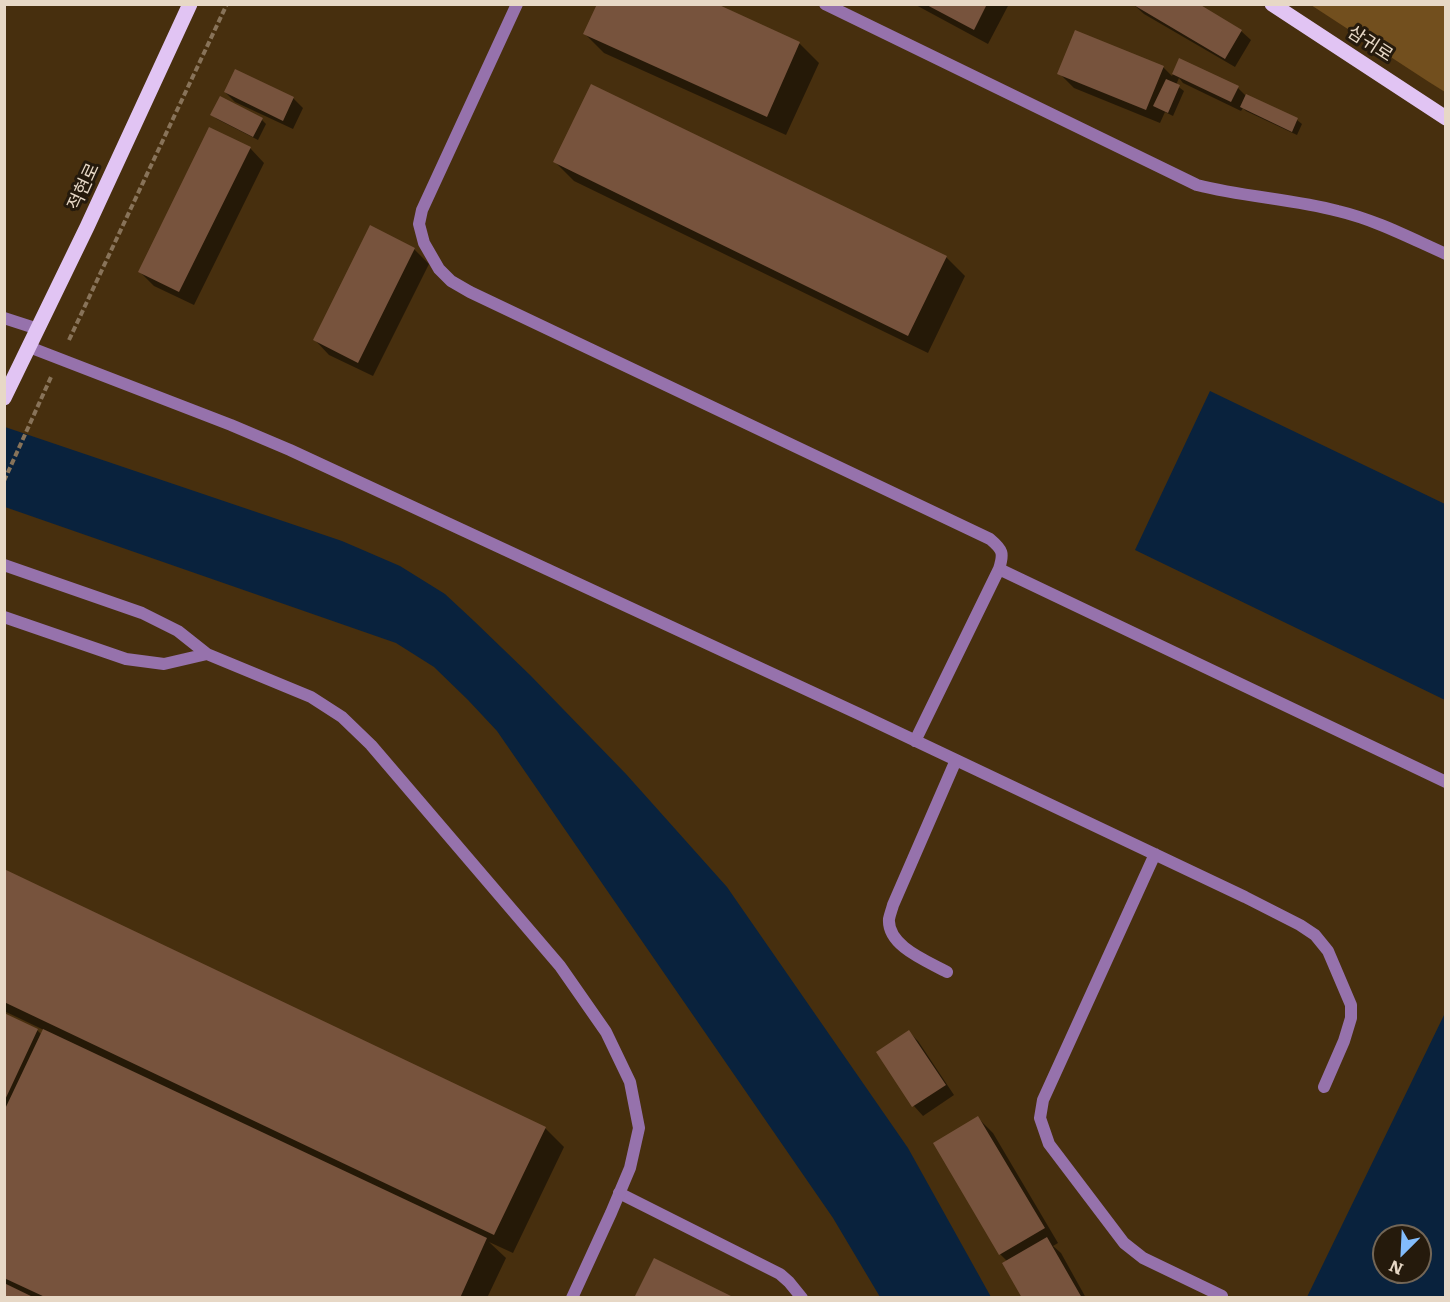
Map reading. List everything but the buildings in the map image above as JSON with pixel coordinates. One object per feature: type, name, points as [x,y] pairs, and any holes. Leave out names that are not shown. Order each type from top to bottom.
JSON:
[{"type":"main road","name":"적현로","points":[[7,392],[190,4]]},
{"type":"main road","name":"삼귀로","points":[[1272,4],[1446,118]]},
{"type":"street","points":[[517,4],[422,210],[419,224],[424,243],[439,269],[452,281],[470,292],[990,538],[1001,548],[1002,557],[999,569],[915,741]]},
{"type":"street","points":[[825,4],[1197,185],[1224,192],[1338,210],[1370,220],[1446,254]]},
{"type":"street","points":[[4,318],[38,329]]},
{"type":"street","points":[[29,347],[231,424],[290,450],[956,760],[1300,925],[1315,935],[1328,951],[1351,1005],[1351,1018],[1344,1041],[1324,1088]]},
{"type":"street","points":[[4,564],[142,613],[178,631],[207,654],[311,697],[342,717],[371,745],[560,966],[606,1032],[630,1082],[639,1128],[630,1168],[572,1298]]},
{"type":"street","points":[[999,569],[1446,782]]},
{"type":"street","points":[[4,617],[126,659],[164,664],[207,654]]},
{"type":"street","points":[[947,972],[894,939],[889,920],[893,905],[956,760]]},
{"type":"street","points":[[1155,854],[1043,1100],[1040,1118],[1049,1144],[1124,1243],[1143,1258],[1222,1296]]},
{"type":"street","points":[[620,1193],[780,1274],[802,1298]]},
{"type":"path","points":[[4,481],[227,4]]},
{"type":"shaded area","points":[[1311,5],[1445,5],[1445,92],[1429,82]]},
{"type":"water","points":[[1210,391],[1445,504],[1445,700],[1135,550]]},
{"type":"water","points":[[5,427],[342,541],[400,566],[445,594],[530,675],[626,774],[727,887],[908,1148],[991,1297],[880,1297],[833,1218],[497,731],[434,667],[396,643],[5,507]]},
{"type":"water","points":[[1445,1013],[1445,1297],[1307,1297]]}]
